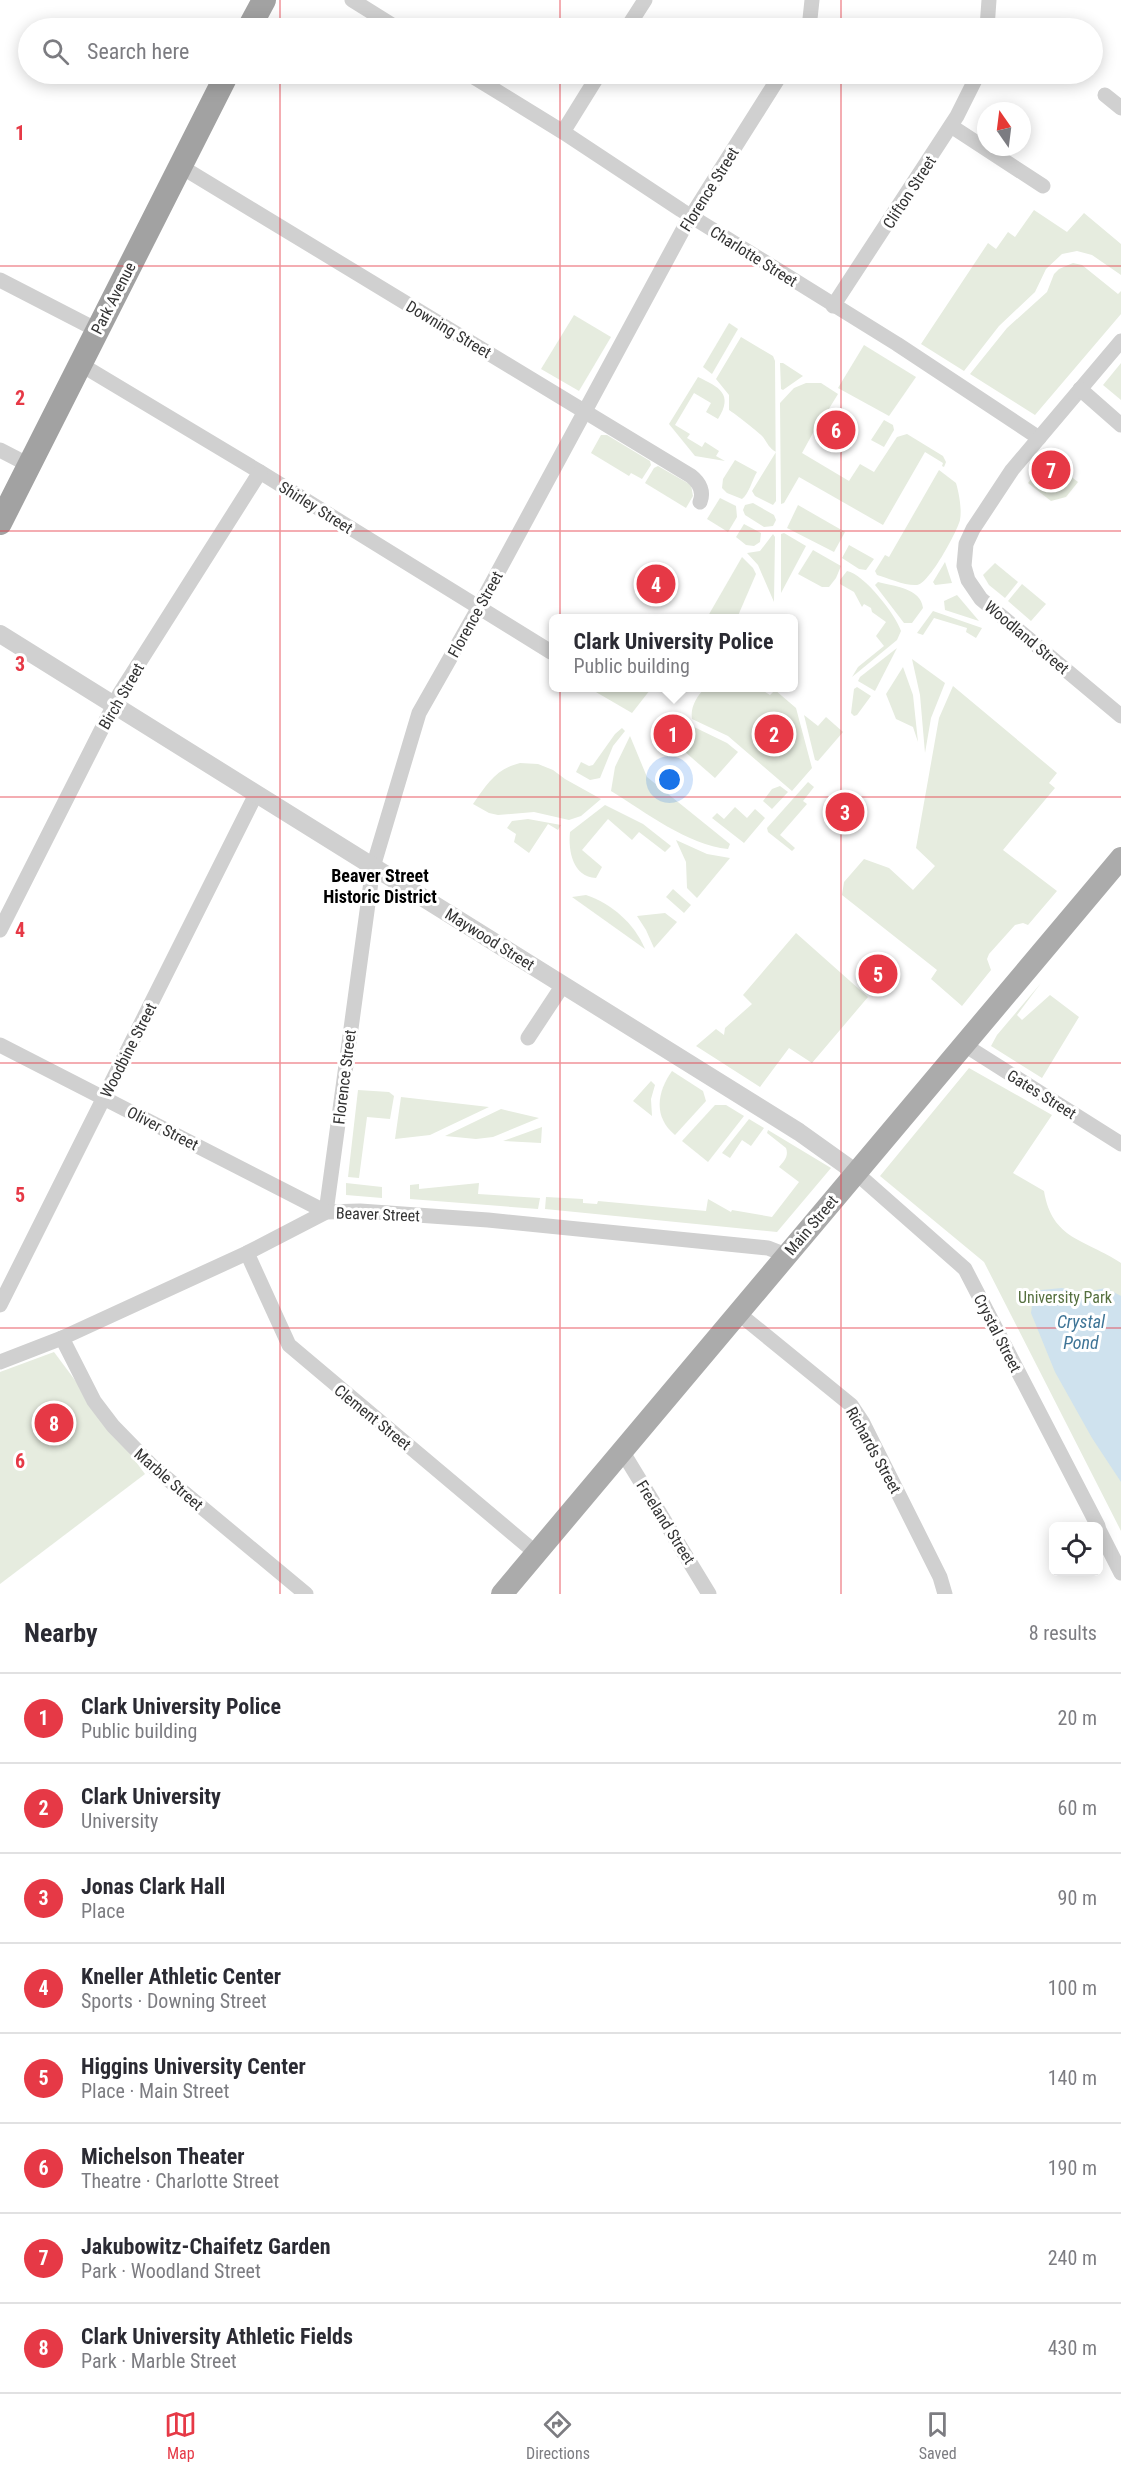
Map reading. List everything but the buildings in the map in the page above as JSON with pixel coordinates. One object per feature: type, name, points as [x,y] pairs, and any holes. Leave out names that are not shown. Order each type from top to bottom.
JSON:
[{"type":"highway","points":[[254,18],[264,0]]},
{"type":"highway","name":"Park Avenue","points":[[0,523],[222,84]]},
{"type":"main road","name":"Main Street","points":[[502,1594],[855,1172],[1121,859]]},
{"type":"street","points":[[352,0],[381,18]]},
{"type":"street","points":[[633,18],[645,0]]},
{"type":"street","points":[[810,18],[812,0]]},
{"type":"street","points":[[988,18],[989,0]]},
{"type":"street","name":"Charlotte Street","points":[[485,84],[833,306],[897,344],[1039,438]]},
{"type":"street","points":[[562,132],[592,84]]},
{"type":"street","name":"Florence Street","points":[[326,1212],[373,867],[419,713],[692,217],[776,84]]},
{"type":"street","name":"Clifton Street","points":[[833,306],[951,126],[973,84]]},
{"type":"street","points":[[1105,95],[1121,108]]},
{"type":"street","points":[[951,126],[1043,186]]},
{"type":"street","name":"Downing Street","points":[[180,166],[696,479],[702,493],[699,502]]},
{"type":"street","points":[[0,280],[97,330]]},
{"type":"street","name":"Woodland Street","points":[[1121,341],[1007,476],[973,529],[964,554],[968,580],[981,599],[1121,716]]},
{"type":"street","name":"Shirley Street","points":[[80,364],[549,651]]},
{"type":"street","points":[[1080,389],[1121,425]]},
{"type":"street","points":[[0,450],[29,465]]},
{"type":"street","name":"Birch Street","points":[[0,930],[114,705],[260,472]]},
{"type":"street","name":"Maywood Street","points":[[0,634],[799,1132],[855,1172]]},
{"type":"street","name":"Woodbine Street","points":[[0,1305],[256,794]]},
{"type":"street","points":[[528,1038],[563,985]]},
{"type":"street","name":"Gates Street","points":[[963,1044],[1121,1144]]},
{"type":"street","name":"Oliver Street","points":[[0,1045],[326,1212]]},
{"type":"street","name":"Crystal Street","points":[[855,1172],[965,1269],[1095,1522]]},
{"type":"street","name":"Beaver Street","points":[[0,1362],[62,1338],[247,1253],[326,1212],[360,1210],[488,1220],[768,1248],[786,1255]]},
{"type":"street","name":"Clement Street","points":[[247,1253],[289,1345],[331,1383],[536,1553]]},
{"type":"street","name":"Richards Street","points":[[738,1313],[851,1405],[863,1423],[940,1577],[945,1594]]},
{"type":"street","name":"Marble Street","points":[[62,1338],[94,1401],[132,1446],[152,1466],[306,1594]]},
{"type":"street","name":"Freeland Street","points":[[622,1451],[709,1594]]},
{"type":"street","name":"Crystal Street","points":[[1103,1537],[1121,1573]]},
{"type":"green space","points":[[1034,210],[1067,232],[1084,213],[1121,244],[1121,275],[1092,255],[1077,251],[1062,254],[1046,269],[1035,292],[999,326],[964,371],[921,344],[988,243],[996,249],[1008,232],[1015,237]]},
{"type":"green space","points":[[1073,263],[1082,265],[1118,294],[1121,291],[1121,314],[1035,415],[970,374],[1007,328],[1047,292],[1054,274],[1059,269]]},
{"type":"green space","points":[[574,315],[611,337],[579,391],[541,369]]},
{"type":"green space","points":[[729,323],[738,329],[712,374],[703,367]]},
{"type":"green space","points":[[741,337],[773,356],[775,361],[776,452],[761,435],[729,410],[729,395],[716,379]]},
{"type":"green space","points":[[864,345],[916,377],[889,416],[838,388]]},
{"type":"green space","points":[[780,363],[803,376],[783,390],[781,389]]},
{"type":"green space","points":[[1121,363],[1121,400],[1103,385]]},
{"type":"green space","points":[[698,377],[722,392],[725,403],[723,410],[718,419],[706,412],[711,403],[694,393],[675,425],[690,434],[687,438],[702,447],[705,442],[719,451],[716,456],[725,461],[695,456],[669,424]]},
{"type":"green space","points":[[806,383],[821,383],[838,394],[827,412],[825,411],[802,453],[849,481],[860,464],[874,472],[897,437],[907,434],[943,456],[946,462],[944,467],[943,463],[925,452],[883,525],[799,477],[784,503],[781,504],[780,403],[794,388]]},
{"type":"green space","points":[[884,420],[893,425],[894,430],[884,447],[871,440]]},
{"type":"green space","points":[[601,435],[607,435],[650,461],[651,465],[642,479],[631,473],[629,476],[591,453]]},
{"type":"green space","points":[[776,453],[776,501],[773,505],[755,496],[752,491]]},
{"type":"green space","points":[[1048,459],[1078,482],[1066,497],[1051,501],[1028,483]]},
{"type":"green space","points":[[735,460],[757,472],[742,499],[727,493],[722,488],[723,479]]},
{"type":"green space","points":[[658,466],[691,485],[693,496],[686,508],[645,483],[654,468]]},
{"type":"green space","points":[[939,470],[956,483],[961,511],[958,526],[942,557],[928,576],[917,585],[877,575],[875,571],[885,555],[889,557]]},
{"type":"green space","points":[[720,498],[736,506],[737,517],[728,532],[707,519]]},
{"type":"green space","points":[[753,503],[774,515],[776,520],[773,526],[764,527],[745,515],[743,510],[745,505]]},
{"type":"green space","points":[[798,505],[845,532],[834,552],[787,528]]},
{"type":"green space","points":[[744,524],[761,533],[760,542],[754,546],[746,545],[736,537]]},
{"type":"green space","points":[[784,533],[806,546],[781,593],[781,534]]},
{"type":"green space","points":[[773,534],[775,537],[774,602],[758,565],[747,553],[760,551]]},
{"type":"green space","points":[[849,545],[874,559],[866,570],[859,569],[842,558]]},
{"type":"green space","points":[[813,550],[841,566],[829,587],[822,587],[798,574]]},
{"type":"green space","points":[[742,557],[756,574],[739,614],[709,614]]},
{"type":"green space","points":[[945,562],[952,583],[935,585],[933,582]]},
{"type":"green space","points":[[995,563],[1018,582],[1005,598],[989,585],[983,575]]},
{"type":"green space","points":[[847,571],[862,579],[870,587],[893,615],[901,631],[897,640],[852,677],[858,667],[884,646],[876,636],[886,622],[872,612],[871,608],[864,604],[862,607],[854,592],[840,584],[840,580]]},
{"type":"green space","points":[[878,582],[905,589],[917,596],[923,608],[912,623],[904,623],[875,585]]},
{"type":"green space","points":[[1022,584],[1046,604],[1031,621],[1008,601]]},
{"type":"green space","points":[[957,595],[979,621],[945,610],[944,601]]},
{"type":"green space","points":[[933,611],[982,628],[976,638],[966,632],[967,628],[934,618],[923,635],[917,633]]},
{"type":"green space","points":[[897,648],[875,691],[858,681],[860,677]]},
{"type":"green space","points":[[912,659],[945,683],[931,718],[925,753],[920,695]]},
{"type":"green space","points":[[903,667],[913,695],[918,742],[913,727],[896,719],[886,694]]},
{"type":"green space","points":[[953,686],[1057,773],[1049,783],[1055,788],[1003,850],[1057,891],[1028,925],[1023,923],[1015,925],[989,954],[987,959],[991,970],[962,1006],[931,979],[937,970],[842,895],[844,882],[864,859],[889,868],[913,890],[935,866],[916,848],[939,718]]},
{"type":"green space","points":[[857,687],[871,696],[854,716],[851,713],[854,689]]},
{"type":"green space","points":[[596,692],[648,692],[632,713]]},
{"type":"green space","points":[[702,692],[765,692],[770,695],[777,692],[796,708],[812,768],[792,791],[728,736],[692,719],[692,710]]},
{"type":"green space","points":[[804,715],[818,726],[826,717],[843,732],[818,761],[815,760]]},
{"type":"green space","points":[[694,727],[727,743],[738,752],[715,778],[684,751],[695,737],[690,732]]},
{"type":"green space","points":[[622,728],[625,731],[613,746],[600,778],[590,780],[576,772],[581,762],[589,766],[593,765],[615,734]]},
{"type":"green space","points":[[630,736],[647,777],[730,844],[728,849],[682,834],[652,818],[611,791],[615,767]]},
{"type":"green space","points":[[520,763],[538,764],[553,770],[601,799],[581,816],[569,820],[534,812],[498,815],[473,804],[498,773]]},
{"type":"green space","points":[[808,782],[814,787],[803,801],[807,804],[780,835],[795,848],[792,851],[768,832],[767,828]]},
{"type":"green space","points":[[780,786],[788,792],[772,809],[763,801],[772,789]]},
{"type":"green space","points":[[605,805],[643,824],[671,846],[665,852],[639,832],[632,840],[608,819],[582,850],[602,867],[596,878],[588,877],[577,868],[571,855],[570,832]]},
{"type":"green space","points":[[735,807],[747,818],[755,809],[765,818],[744,843],[712,818],[717,813],[724,819]]},
{"type":"green space","points":[[528,819],[561,825],[558,830],[548,824],[529,853],[514,842],[516,834],[507,828],[512,821]]},
{"type":"green space","points":[[676,840],[707,854],[730,858],[697,898],[687,888],[686,862]]},
{"type":"green space","points":[[673,889],[691,905],[684,913],[666,897]]},
{"type":"green space","points":[[586,895],[605,904],[621,916],[635,931],[645,949],[572,897]]},
{"type":"green space","points":[[665,913],[677,922],[654,948],[637,916]]},
{"type":"green space","points":[[796,933],[868,997],[812,1063],[789,1048],[760,1087],[696,1046],[716,1029],[724,1035],[725,1028],[752,1004],[743,995]]},
{"type":"green space","points":[[1041,983],[1017,1015],[1022,1020],[1050,995],[1079,1017],[1042,1078],[991,1046],[997,1035]]},
{"type":"green space","name":"University Park","points":[[969,1068],[1052,1115],[1013,1173],[1044,1191],[1054,1220],[1062,1229],[1121,1263],[1121,1531],[984,1262],[880,1176]]},
{"type":"green space","points":[[672,1071],[703,1091],[706,1101],[675,1135],[668,1128],[660,1112],[663,1087]]},
{"type":"green space","points":[[651,1081],[655,1085],[651,1099],[652,1116],[633,1101]]},
{"type":"green space","points":[[358,1090],[389,1092],[394,1096],[390,1119],[367,1117],[359,1178],[348,1177]]},
{"type":"green space","points":[[401,1097],[489,1107],[430,1135],[395,1139]]},
{"type":"green space","points":[[715,1105],[726,1105],[744,1116],[708,1162],[682,1141]]},
{"type":"green space","points":[[501,1109],[539,1118],[493,1137],[476,1139],[445,1136]]},
{"type":"green space","points":[[749,1119],[764,1128],[751,1146],[742,1140],[730,1158],[722,1153]]},
{"type":"green space","points":[[542,1127],[541,1143],[503,1141]]},
{"type":"green space","points":[[768,1130],[831,1168],[777,1232],[545,1209],[546,1197],[583,1199],[583,1203],[597,1204],[598,1201],[706,1211],[708,1199],[731,1212],[732,1210],[772,1217],[799,1182],[779,1167],[787,1151],[767,1133]]},
{"type":"green space","points":[[346,1183],[382,1187],[382,1198],[346,1195]]},
{"type":"green space","points":[[479,1183],[478,1194],[540,1198],[538,1209],[410,1199],[410,1185],[419,1184],[419,1189]]},
{"type":"green space","points":[[54,1352],[145,1474],[0,1584],[0,1372]]},
{"type":"water","name":"Crystal Pond","points":[[1062,1288],[1080,1293],[1106,1288],[1121,1296],[1121,1482],[1092,1438],[1055,1372],[1031,1313],[1033,1297],[1041,1290]]},
{"type":"place","name":"Michelson Theater","points":[[836,430]]},
{"type":"place","name":"Jakubowitz-Chaifetz Garden","points":[[1051,470]]},
{"type":"place","name":"Kneller Athletic Center","points":[[656,584]]},
{"type":"place","name":"Clark University Police","points":[[673,734]]},
{"type":"place","name":"Clark University","points":[[774,734]]},
{"type":"place","name":"Jonas Clark Hall","points":[[845,812]]},
{"type":"place","name":"Higgins University Center","points":[[878,974]]},
{"type":"place","name":"Clark University Athletic Fields","points":[[54,1423]]},
{"type":"district","name":"Beaver Street Historic District","points":[[380,886]]}]
